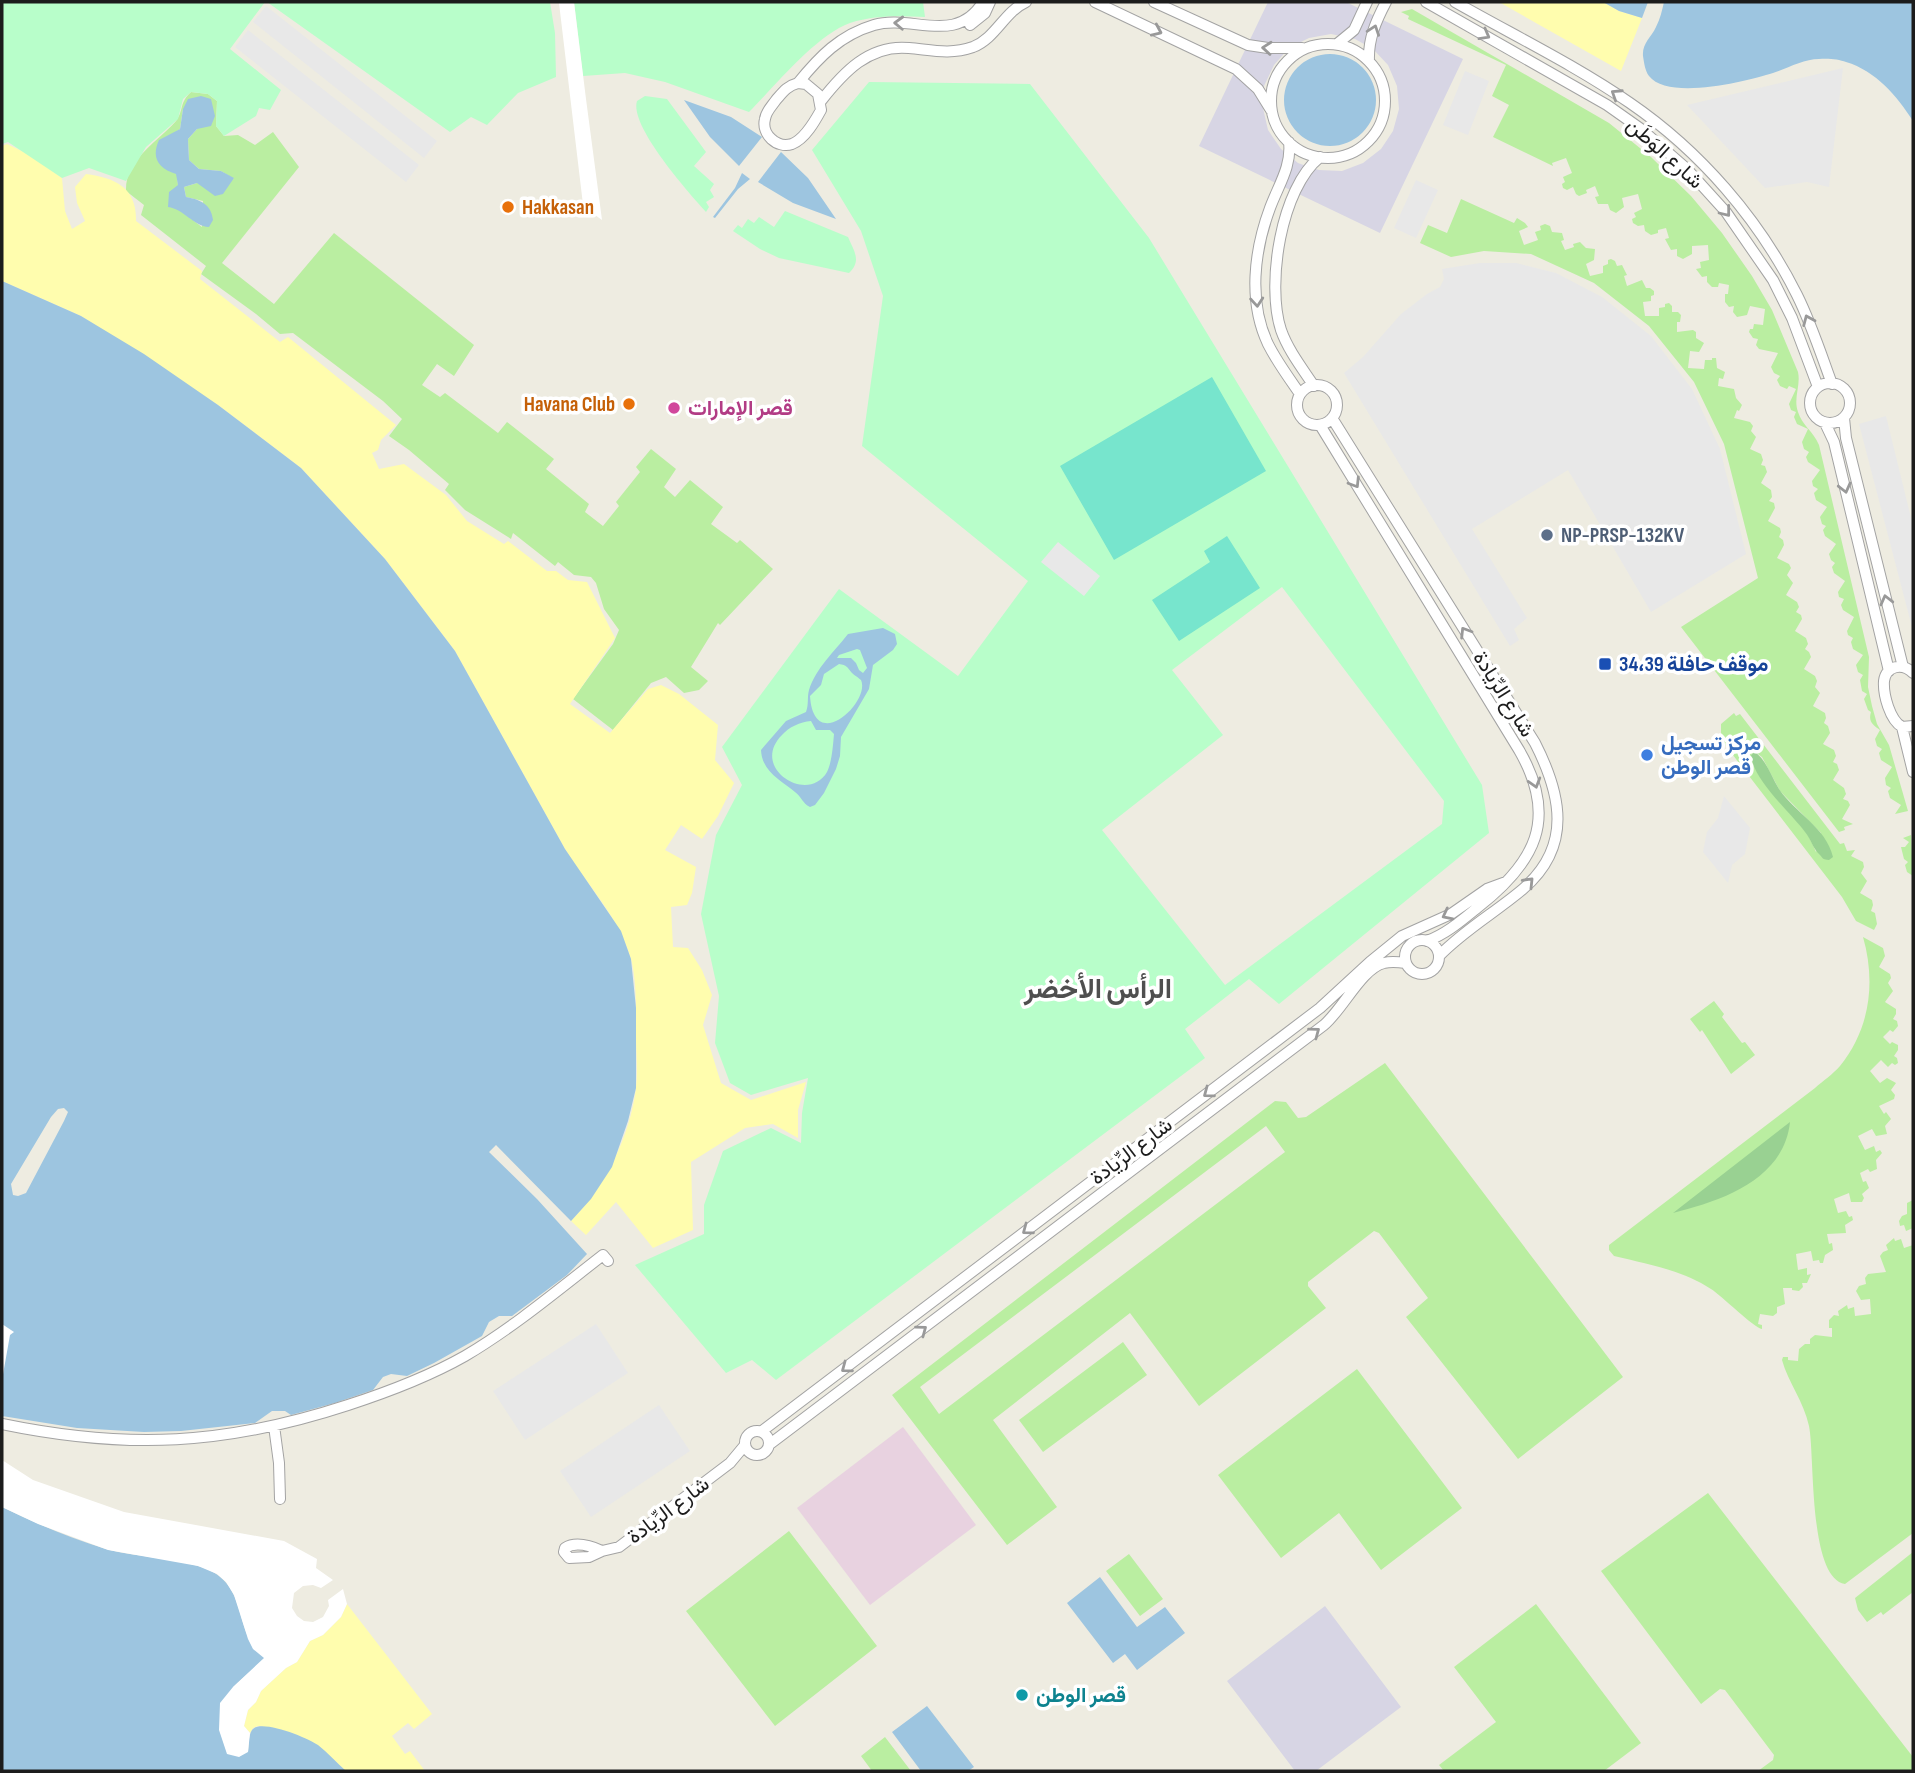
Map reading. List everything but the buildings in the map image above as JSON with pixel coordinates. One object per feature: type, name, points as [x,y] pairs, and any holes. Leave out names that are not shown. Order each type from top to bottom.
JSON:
[{"type":"street","points":[[968,22],[983,2]]},
{"type":"street","points":[[798,83],[827,50],[859,30],[891,22],[938,27],[968,22],[985,13],[990,2]]},
{"type":"street","points":[[821,102],[850,68],[864,58],[880,51],[907,48],[943,53],[972,47],[985,41],[1012,10],[1026,2]]},
{"type":"street","points":[[1095,2],[1236,69],[1258,89],[1289,142],[1303,152],[1320,157],[1340,156],[1359,148],[1380,125],[1384,92],[1376,70],[1360,53],[1337,44],[1326,43],[1306,48],[1248,45],[1154,2]]},
{"type":"street","points":[[1337,44],[1353,30],[1367,2]]},
{"type":"street","points":[[1369,61],[1368,51],[1373,31],[1386,2]]},
{"type":"street","name":"شارع الوَطَن","points":[[1426,2],[1607,105],[1641,129],[1687,169],[1726,212],[1773,280],[1792,318],[1818,387]]},
{"type":"street","name":"شارع الوَطَن","points":[[1455,2],[1615,93],[1658,124],[1697,159],[1737,203],[1779,263],[1805,313],[1832,384]]},
{"type":"street","points":[[968,22],[985,41]]},
{"type":"street","points":[[1272,112],[1275,79],[1287,60],[1306,48]]},
{"type":"street","points":[[798,83],[813,88],[821,102],[821,110],[800,139],[785,145],[770,138],[764,121],[767,112],[789,85],[798,83]]},
{"type":"street","points":[[1289,142],[1288,166],[1265,223],[1256,269],[1256,306],[1273,353],[1300,394]]},
{"type":"street","points":[[1314,386],[1290,349],[1281,329],[1276,301],[1284,222],[1294,191],[1305,172],[1320,157]]},
{"type":"street","points":[[1256,269],[1279,259]]},
{"type":"street","points":[[1844,418],[1835,423],[1825,423],[1816,418],[1811,410],[1812,395],[1818,387],[1832,384],[1843,388],[1849,397],[1849,408],[1844,418],[1846,438],[1903,667],[1913,673]]},
{"type":"street","points":[[1314,386],[1326,388],[1334,396],[1336,406],[1332,418],[1320,425],[1310,424],[1299,414],[1297,404],[1300,394],[1306,388],[1314,386]]},
{"type":"street","name":"شارع الرِّيادة","points":[[1332,418],[1535,743],[1556,793],[1556,833],[1539,871],[1525,887],[1439,956]]},
{"type":"street","points":[[1825,423],[1834,442],[1889,671]]},
{"type":"street","name":"شارع الرِّيادة","points":[[1320,425],[1509,733],[1534,779],[1539,802],[1536,834],[1528,854],[1506,882],[1451,928],[1427,941]]},
{"type":"street","points":[[1903,667],[1889,671],[1884,678],[1884,687],[1892,717],[1908,727],[1913,772]]},
{"type":"street","name":"شارع الرِّيادة","points":[[762,1432],[1310,1015],[1402,936],[1451,914],[1487,889],[1506,882]]},
{"type":"street","points":[[1427,941],[1434,945],[1439,956],[1434,969],[1425,974],[1415,972],[1406,962],[1406,952],[1412,944],[1427,941]]},
{"type":"street","name":"شارع الرِّيادة","points":[[770,1444],[1324,1025],[1373,968],[1388,962],[1406,962]]},
{"type":"street","points":[[2,1424],[65,1436],[156,1441],[199,1440],[274,1426],[338,1409],[421,1378],[466,1356],[512,1325],[603,1255],[608,1261]]},
{"type":"street","points":[[274,1426],[280,1499]]},
{"type":"street","points":[[762,1432],[768,1436],[770,1444],[764,1454],[748,1450],[748,1434],[762,1432]]},
{"type":"street","name":"شارع الرِّيادة","points":[[602,1551],[612,1550],[637,1535],[748,1450]]},
{"type":"shaded area","points":[[1268,2],[1346,2],[1463,59],[1380,233],[1199,146]],"holes":[[[1331,34],[1355,39],[1373,49],[1388,65],[1397,86],[1399,109],[1393,131],[1381,149],[1363,163],[1342,171],[1319,170],[1298,163],[1281,149],[1268,130],[1263,108],[1264,86],[1274,65],[1289,48],[1309,38]]]},
{"type":"shaded area","points":[[1603,2],[1648,2],[1642,18],[1619,11]]},
{"type":"shaded area","points":[[1664,2],[1913,2],[1913,121],[1900,102],[1876,78],[1857,66],[1836,59],[1808,60],[1773,73],[1709,87],[1673,87],[1659,83],[1648,74],[1643,51],[1661,15]]},
{"type":"shaded area","points":[[266,6],[437,141],[424,158],[253,22]]},
{"type":"shaded area","points":[[248,30],[419,165],[406,182],[235,47]]},
{"type":"shaded area","points":[[1330,54],[1348,57],[1363,67],[1373,82],[1376,100],[1373,118],[1363,133],[1348,143],[1330,146],[1312,143],[1297,133],[1287,118],[1284,100],[1287,82],[1297,67],[1312,57]]},
{"type":"shaded area","points":[[1843,68],[1829,187],[1807,182],[1765,188],[1687,105]]},
{"type":"shaded area","points":[[1465,71],[1489,81],[1468,135],[1443,125]]},
{"type":"shaded area","points":[[201,96],[211,99],[215,116],[211,126],[197,129],[188,139],[189,160],[199,169],[221,171],[234,178],[223,194],[215,196],[197,183],[184,187],[186,197],[208,206],[213,220],[209,227],[198,224],[168,207],[169,192],[178,185],[176,174],[165,169],[156,157],[159,140],[180,129],[183,109],[188,99]]},
{"type":"shaded area","points":[[684,100],[731,117],[762,137],[739,166],[710,137]]},
{"type":"shaded area","points":[[781,152],[808,178],[836,219],[793,203],[758,182]]},
{"type":"shaded area","points":[[742,173],[750,179],[738,189],[715,218],[713,217],[735,188]]},
{"type":"shaded area","points":[[1416,180],[1438,190],[1416,238],[1394,228]]},
{"type":"shaded area","points":[[1480,263],[1516,263],[1556,273],[1602,297],[1651,336],[1692,389],[1720,449],[1746,554],[1651,612],[1568,470],[1472,529],[1527,618],[1514,629],[1519,640],[1510,646],[1344,373],[1363,357],[1401,314],[1440,287],[1444,279],[1442,269]]},
{"type":"shaded area","points":[[2,281],[81,316],[144,354],[218,405],[301,468],[385,559],[455,651],[565,849],[621,931],[631,959],[636,1008],[636,1088],[612,1167],[591,1199],[571,1221],[496,1145],[489,1152],[587,1254],[567,1275],[512,1316],[499,1316],[489,1322],[482,1336],[434,1363],[407,1376],[391,1374],[383,1377],[373,1390],[335,1403],[291,1415],[285,1411],[272,1411],[255,1423],[144,1432],[77,1428],[2,1416]],"holes":[[[64,1108],[68,1112],[26,1193],[13,1195],[11,1184],[51,1117],[58,1109]]]},
{"type":"shaded area","points":[[1212,377],[1266,471],[1114,560],[1060,466]]},
{"type":"shaded area","points":[[1886,416],[1913,526],[1913,631],[1859,424]]},
{"type":"shaded area","points":[[1227,536],[1260,588],[1179,641],[1152,600],[1210,562],[1204,551]]},
{"type":"shaded area","points":[[1058,542],[1100,576],[1084,596],[1041,562]]},
{"type":"shaded area","points":[[883,628],[895,634],[897,644],[873,665],[869,689],[841,737],[836,769],[824,793],[815,805],[810,807],[769,770],[761,750],[786,721],[806,712],[809,690],[816,674],[848,634]],"holes":[[[860,650],[867,668],[863,673],[851,658],[837,658]],[[842,664],[861,680],[862,689],[858,700],[841,718],[831,723],[821,722],[814,713],[810,696],[821,685],[824,674]],[[811,721],[816,730],[830,730],[834,734],[827,772],[818,781],[807,785],[785,778],[772,759],[774,747],[782,735],[799,724]]]},
{"type":"shaded area","points":[[1724,796],[1750,828],[1745,854],[1732,865],[1728,883],[1703,852],[1707,832],[1718,818]]},
{"type":"shaded area","points":[[596,1324],[628,1373],[525,1440],[493,1391]]},
{"type":"shaded area","points":[[659,1405],[690,1451],[591,1517],[560,1471]]},
{"type":"shaded area","points":[[903,1427],[976,1525],[870,1605],[797,1508]]},
{"type":"shaded area","points":[[2,1507],[53,1530],[106,1549],[196,1565],[219,1576],[234,1595],[249,1639],[265,1658],[233,1687],[248,1752],[252,1730],[264,1726],[295,1734],[318,1745],[346,1771],[2,1771]]},
{"type":"shaded area","points":[[1100,1577],[1137,1627],[1165,1607],[1185,1633],[1137,1670],[1125,1654],[1113,1663],[1067,1603]]},
{"type":"shaded area","points":[[1325,1606],[1401,1707],[1316,1771],[1295,1771],[1227,1681]]},
{"type":"shaded area","points":[[927,1706],[974,1767],[968,1771],[921,1771],[892,1732]]},
{"type":"green space","points":[[2,2],[265,2],[230,49],[281,90],[270,110],[259,108],[256,116],[224,136],[216,126],[217,101],[208,94],[191,92],[183,99],[178,119],[146,147],[126,181],[89,168],[62,178],[8,142],[2,144]]},
{"type":"green space","points":[[267,2],[550,2],[555,33],[556,77],[518,93],[487,125],[471,117],[450,132]]},
{"type":"green space","points":[[574,2],[923,2],[925,17],[869,19],[837,29],[810,50],[749,112],[665,82],[625,73],[583,76]]},
{"type":"green space","points":[[1412,9],[1609,123],[1651,157],[1691,196],[1722,233],[1752,276],[1772,310],[1798,372],[1798,412],[1819,445],[1869,657],[1868,687],[1872,706],[1877,724],[1889,745],[1908,811],[1895,814],[1901,805],[1890,798],[1888,791],[1891,788],[1886,785],[1885,778],[1892,767],[1881,760],[1879,753],[1882,749],[1877,746],[1875,739],[1880,730],[1871,721],[1871,712],[1864,699],[1867,694],[1862,691],[1860,680],[1863,675],[1858,672],[1856,665],[1863,655],[1853,649],[1853,638],[1847,631],[1854,617],[1843,610],[1841,605],[1844,599],[1839,597],[1838,592],[1845,581],[1834,573],[1832,567],[1835,563],[1829,554],[1836,544],[1825,536],[1823,530],[1826,526],[1822,524],[1820,517],[1827,507],[1816,500],[1814,493],[1818,489],[1813,486],[1812,481],[1820,470],[1808,462],[1806,457],[1809,452],[1804,449],[1802,442],[1808,429],[1797,424],[1794,417],[1796,412],[1791,410],[1789,404],[1796,389],[1780,386],[1777,380],[1780,376],[1774,373],[1771,367],[1778,353],[1759,349],[1756,345],[1758,339],[1753,338],[1749,332],[1754,324],[1763,325],[1765,309],[1750,306],[1747,315],[1737,317],[1733,312],[1734,306],[1729,307],[1725,302],[1729,285],[1719,283],[1718,287],[1712,287],[1707,282],[1707,276],[1702,277],[1696,269],[1701,268],[1700,262],[1709,260],[1708,245],[1692,246],[1692,254],[1683,259],[1677,256],[1677,249],[1671,250],[1665,239],[1669,238],[1666,228],[1651,235],[1645,231],[1644,225],[1633,223],[1632,219],[1636,217],[1634,213],[1642,209],[1638,194],[1622,198],[1624,207],[1616,213],[1610,210],[1608,204],[1598,204],[1595,197],[1599,196],[1595,186],[1579,196],[1573,187],[1567,190],[1563,188],[1563,177],[1572,173],[1566,158],[1552,163],[1553,166],[1493,137],[1509,105],[1492,96],[1506,65],[1408,19],[1409,16],[1401,12]]},
{"type":"green space","points":[[869,82],[1030,84],[1149,238],[1482,785],[1489,833],[1279,1004],[1249,979],[1185,1029],[1205,1058],[776,1380],[752,1360],[726,1373],[635,1265],[704,1234],[704,1205],[723,1151],[771,1128],[801,1143],[802,1113],[808,1078],[751,1095],[730,1083],[715,1043],[719,996],[701,914],[716,835],[742,785],[722,747],[839,589],[958,676],[1028,581],[862,446],[883,296],[861,231],[812,150]],"holes":[[[1282,587],[1444,801],[1442,824],[1225,985],[1102,830],[1223,735],[1172,670]]]},
{"type":"green space","points":[[191,92],[208,94],[217,101],[216,126],[224,136],[238,135],[255,145],[273,132],[299,167],[222,263],[274,304],[334,233],[474,345],[454,376],[437,364],[422,385],[440,397],[445,393],[498,433],[507,422],[554,459],[546,469],[589,504],[585,512],[603,526],[619,506],[616,502],[640,472],[636,467],[651,449],[676,469],[664,487],[675,497],[690,480],[723,507],[711,524],[737,543],[740,540],[773,569],[720,625],[718,623],[691,667],[708,681],[699,690],[684,693],[666,677],[651,683],[613,730],[573,699],[613,644],[619,630],[604,609],[596,583],[591,577],[574,575],[558,562],[555,566],[513,533],[511,539],[465,510],[445,490],[449,484],[389,436],[402,419],[383,401],[293,333],[280,334],[201,274],[206,266],[141,215],[144,205],[126,191],[127,180],[137,160],[176,121]],"holes":[[[183,109],[197,129],[188,139],[189,160],[199,169],[221,171],[234,179],[184,187],[186,197],[203,201],[202,227],[177,208],[178,185],[173,134],[180,129]]]},
{"type":"green space","points":[[645,96],[667,99],[706,152],[694,166],[714,184],[710,190],[714,197],[706,202],[709,207],[706,212],[662,159],[642,126],[637,112],[637,101]]},
{"type":"green space","points":[[1461,199],[1514,223],[1517,218],[1525,223],[1528,227],[1519,231],[1524,245],[1538,240],[1535,232],[1541,230],[1540,226],[1545,224],[1550,226],[1552,232],[1562,233],[1564,240],[1561,241],[1565,250],[1580,242],[1586,248],[1595,249],[1594,260],[1586,264],[1590,276],[1603,273],[1603,266],[1608,264],[1608,260],[1615,261],[1617,266],[1622,265],[1627,275],[1624,276],[1627,286],[1642,280],[1646,288],[1654,291],[1651,301],[1643,302],[1645,316],[1659,316],[1659,308],[1669,303],[1672,312],[1681,315],[1680,322],[1677,322],[1677,332],[1693,330],[1696,332],[1696,338],[1704,343],[1699,352],[1690,351],[1688,368],[1704,369],[1705,360],[1716,358],[1717,368],[1725,372],[1723,379],[1719,378],[1718,386],[1734,389],[1736,398],[1742,405],[1734,418],[1750,422],[1753,426],[1751,431],[1756,437],[1750,449],[1761,454],[1761,465],[1765,466],[1767,472],[1761,483],[1771,490],[1772,497],[1769,501],[1774,503],[1775,508],[1768,521],[1780,528],[1779,537],[1784,545],[1777,558],[1791,568],[1787,575],[1793,583],[1786,595],[1797,602],[1799,607],[1796,612],[1802,619],[1795,631],[1806,638],[1808,644],[1805,649],[1811,657],[1804,669],[1815,676],[1815,687],[1820,693],[1813,706],[1825,713],[1824,723],[1830,733],[1823,744],[1834,750],[1836,756],[1833,762],[1839,770],[1833,780],[1844,788],[1846,794],[1843,799],[1850,805],[1842,819],[1853,824],[1844,827],[1845,830],[1839,832],[1681,627],[1758,578],[1724,444],[1694,382],[1649,326],[1594,283],[1531,254],[1484,251],[1451,257],[1420,243],[1428,225],[1447,233]]},
{"type":"green space","points":[[785,211],[848,237],[856,260],[853,269],[849,273],[779,258],[733,231],[738,225],[742,228],[748,219],[754,223],[759,217],[774,227]]},
{"type":"green space","points":[[1734,713],[1736,716],[1740,714],[1840,844],[1844,843],[1847,851],[1855,850],[1851,856],[1863,862],[1861,873],[1867,881],[1860,893],[1872,900],[1871,911],[1875,913],[1877,924],[1874,930],[1856,921],[1842,897],[1726,746],[1721,738],[1721,724]],"holes":[[[1755,752],[1762,757],[1780,791],[1821,833],[1816,852],[1806,832],[1758,774],[1751,755]]]},
{"type":"green space","points":[[1755,752],[1766,764],[1786,798],[1824,837],[1833,857],[1829,860],[1818,853],[1805,832],[1758,775],[1751,755]]},
{"type":"green space","points":[[1911,835],[1913,876],[1907,872],[1905,865],[1908,862],[1904,859],[1901,847],[1905,847],[1909,842],[1903,838]]},
{"type":"green space","points":[[1863,937],[1883,948],[1885,956],[1879,967],[1890,974],[1888,983],[1893,991],[1885,1002],[1896,1009],[1893,1019],[1898,1026],[1883,1037],[1890,1044],[1892,1042],[1898,1045],[1894,1056],[1898,1063],[1892,1063],[1888,1067],[1881,1060],[1870,1071],[1880,1083],[1887,1078],[1896,1083],[1891,1090],[1895,1095],[1894,1099],[1879,1106],[1891,1119],[1885,1126],[1887,1134],[1876,1136],[1872,1129],[1858,1136],[1865,1150],[1874,1146],[1876,1152],[1880,1150],[1882,1153],[1876,1160],[1877,1169],[1860,1173],[1869,1188],[1862,1194],[1862,1202],[1851,1202],[1849,1193],[1834,1199],[1838,1213],[1846,1211],[1849,1217],[1852,1216],[1853,1220],[1845,1225],[1846,1233],[1827,1234],[1833,1250],[1825,1255],[1823,1263],[1819,1260],[1813,1261],[1811,1251],[1796,1254],[1798,1270],[1807,1268],[1807,1275],[1811,1274],[1807,1283],[1802,1283],[1803,1287],[1799,1291],[1783,1288],[1785,1304],[1777,1307],[1777,1313],[1773,1316],[1760,1314],[1758,1324],[1762,1325],[1762,1329],[1700,1282],[1664,1268],[1614,1256],[1609,1245],[1840,1066],[1858,1037],[1868,1004],[1869,971]]},
{"type":"green space","points":[[1714,1001],[1724,1014],[1722,1017],[1755,1055],[1731,1074],[1702,1030],[1700,1032],[1690,1019]]},
{"type":"green space","points":[[1385,1063],[1623,1377],[1518,1459],[1406,1317],[1428,1298],[1379,1233],[1374,1231],[1308,1282],[1308,1286],[1326,1308],[1199,1406],[1130,1313],[993,1420],[1057,1507],[1007,1545],[892,1395],[1275,1101],[1286,1102],[1298,1118],[1306,1117]],"holes":[[[1266,1126],[1285,1152],[939,1414],[920,1387]]]},
{"type":"green space","points":[[1790,1122],[1785,1142],[1776,1159],[1763,1173],[1730,1194],[1673,1213]]},
{"type":"green space","points":[[1913,1200],[1913,1228],[1906,1231],[1899,1221],[1907,1214],[1907,1203]]},
{"type":"green space","points":[[1894,1238],[1895,1241],[1901,1239],[1904,1248],[1913,1245],[1913,1533],[1845,1584],[1833,1577],[1825,1561],[1815,1514],[1809,1426],[1782,1360],[1783,1357],[1788,1357],[1788,1360],[1798,1361],[1799,1349],[1810,1344],[1810,1339],[1815,1335],[1832,1337],[1829,1320],[1834,1315],[1839,1316],[1838,1311],[1847,1305],[1848,1309],[1854,1307],[1855,1316],[1871,1314],[1870,1299],[1861,1300],[1856,1291],[1859,1286],[1866,1284],[1865,1278],[1868,1274],[1886,1272],[1880,1256],[1888,1250],[1886,1245]]},
{"type":"green space","points":[[1123,1342],[1147,1375],[1043,1452],[1019,1420]]},
{"type":"green space","points":[[1357,1369],[1462,1508],[1381,1570],[1339,1513],[1281,1558],[1218,1475]]},
{"type":"green space","points":[[1708,1493],[1913,1757],[1913,1771],[1758,1771],[1773,1760],[1774,1755],[1725,1690],[1720,1689],[1701,1704],[1601,1571]]},
{"type":"green space","points":[[789,1531],[877,1646],[775,1726],[686,1611]]},
{"type":"green space","points":[[1913,1552],[1913,1592],[1883,1615],[1881,1612],[1867,1622],[1858,1610],[1855,1598]]},
{"type":"green space","points":[[1129,1554],[1163,1599],[1140,1616],[1106,1571]]},
{"type":"green space","points":[[1536,1604],[1641,1743],[1604,1771],[1444,1771],[1439,1765],[1496,1722],[1454,1667]]},
{"type":"green space","points":[[885,1737],[911,1771],[872,1771],[861,1756]]},
{"type":"sand","points":[[1499,2],[1603,2],[1619,11],[1642,18],[1621,71]]},
{"type":"sand","points":[[7,144],[30,155],[62,178],[65,211],[72,229],[85,221],[77,203],[75,187],[86,174],[107,178],[123,187],[133,200],[136,221],[202,271],[200,279],[280,342],[288,337],[396,425],[381,440],[378,450],[372,453],[379,469],[404,464],[446,495],[467,521],[504,544],[508,541],[547,571],[556,571],[568,580],[587,582],[615,638],[570,704],[610,733],[648,689],[661,685],[679,694],[718,725],[715,760],[734,783],[718,816],[702,839],[681,825],[665,850],[696,867],[687,905],[671,907],[673,947],[688,948],[702,970],[712,995],[703,1025],[721,1083],[751,1100],[806,1082],[798,1110],[798,1138],[773,1124],[745,1128],[691,1162],[693,1230],[653,1248],[616,1202],[586,1235],[571,1221],[595,1192],[614,1160],[633,1106],[637,1068],[633,968],[619,929],[565,849],[455,651],[385,559],[301,468],[218,405],[81,316],[2,281],[2,146]]},
{"type":"sand","points":[[347,1604],[432,1714],[414,1729],[408,1723],[392,1736],[405,1754],[410,1751],[425,1771],[346,1771],[316,1746],[297,1735],[258,1726],[250,1733],[244,1726],[248,1710],[261,1691],[286,1668],[297,1662],[310,1641],[323,1635],[341,1617]]},
{"type":"pier","points":[[574,2],[602,220],[591,212],[584,213],[559,3]]},
{"type":"pier","points":[[2,1324],[14,1332],[10,1335],[2,1380]]},
{"type":"pier","points":[[2,1460],[33,1480],[124,1512],[284,1541],[317,1559],[316,1568],[333,1580],[321,1588],[303,1586],[294,1593],[292,1608],[304,1621],[313,1622],[323,1617],[329,1606],[328,1600],[343,1589],[347,1604],[341,1617],[323,1635],[310,1641],[297,1662],[286,1668],[261,1691],[248,1710],[244,1726],[250,1733],[248,1752],[239,1757],[227,1754],[219,1730],[220,1703],[264,1658],[253,1649],[248,1639],[234,1595],[226,1582],[217,1574],[198,1566],[108,1550],[38,1524],[2,1507]]},
{"type":"place","name":"Hakkasan","points":[[508,207]]},
{"type":"place","name":"Havana Club","points":[[629,404]]},
{"type":"place","name":"قصر الإمارات","points":[[674,408]]},
{"type":"place","name":"NP-PRSP-132KV","points":[[1547,535]]},
{"type":"place","name":"موقف حافلة 34،39","points":[[1605,664]]},
{"type":"place","name":"مركز تسجيل قصر الوطن","points":[[1647,755]]},
{"type":"place","name":"قصر الوطن","points":[[1022,1695]]},
{"type":"district","name":"الرأس الأخضر","points":[[1098,988]]}]
